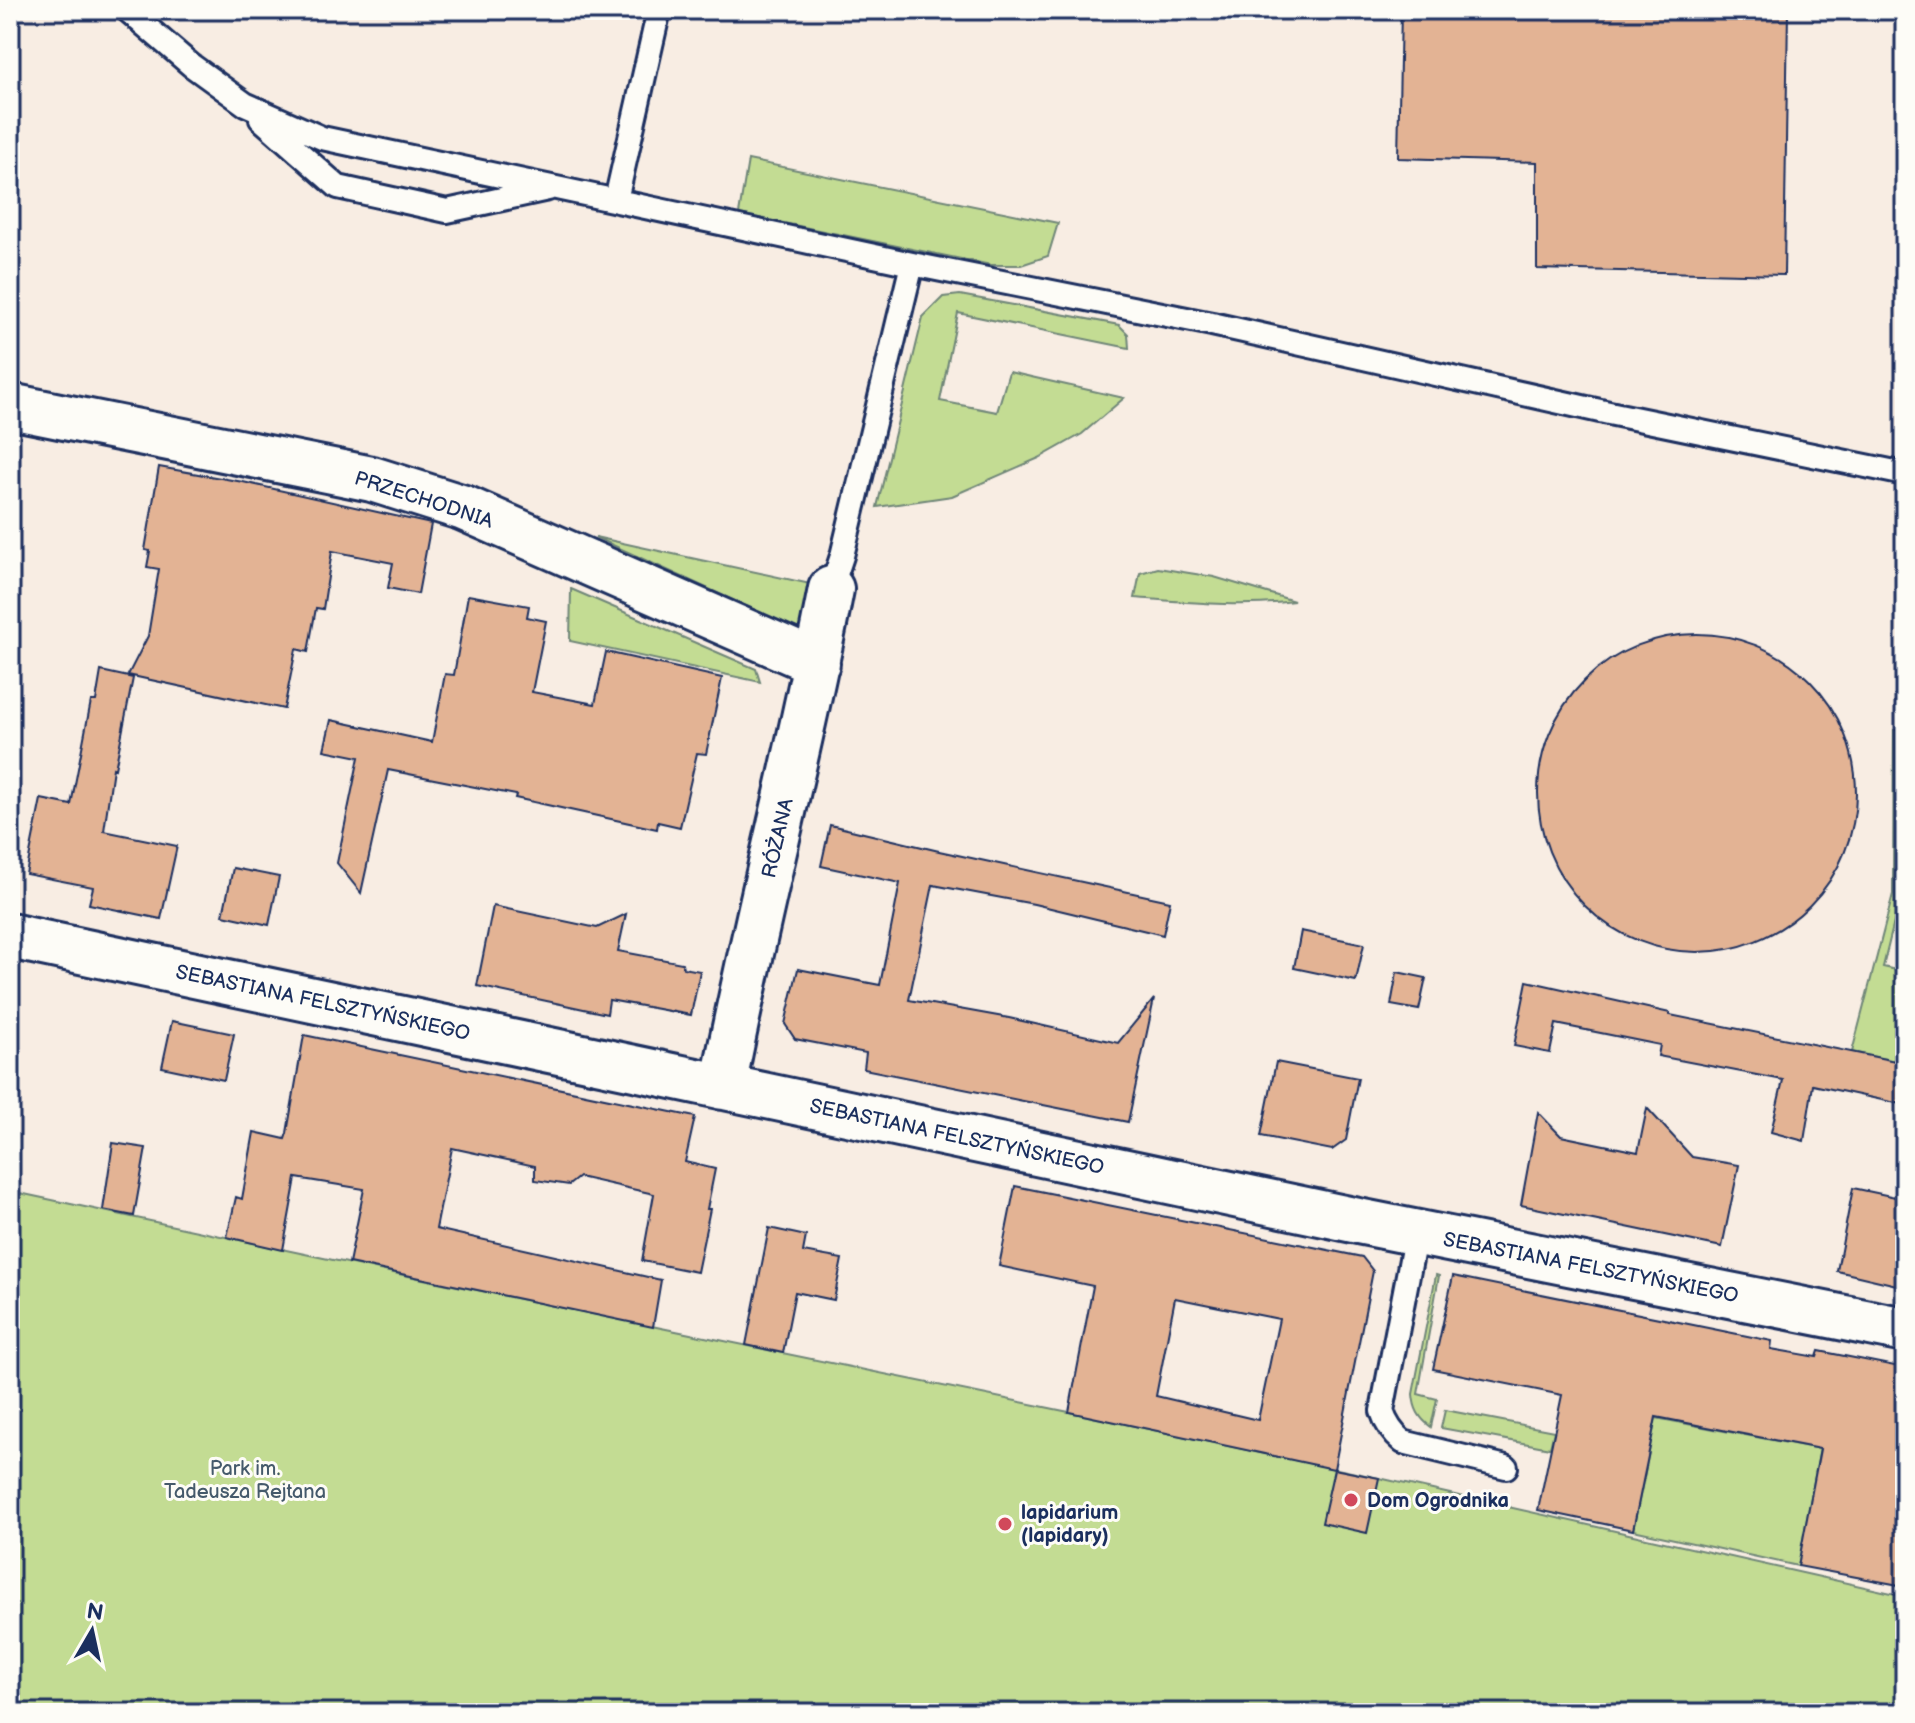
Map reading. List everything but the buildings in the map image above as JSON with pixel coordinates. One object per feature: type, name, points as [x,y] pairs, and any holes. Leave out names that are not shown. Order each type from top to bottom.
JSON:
[{"type":"street","name":"PRZECHODNIA","points":[[10,406],[372,479],[464,508],[817,663]]},
{"type":"street","name":"RÓŻANA","points":[[723,1087],[831,589]]},
{"type":"street","name":"SEBASTIANA FELSZTYŃSKIEGO","points":[[10,936],[1416,1233],[1905,1330]]},
{"type":"lane","points":[[127,10],[191,65],[245,104],[338,187],[447,211],[555,187]]},
{"type":"lane","points":[[616,200],[659,10]]},
{"type":"lane","points":[[245,104],[322,138],[912,264],[1212,324],[1609,413],[1905,474]]},
{"type":"lane","points":[[831,589],[842,556],[912,264]]},
{"type":"lane","points":[[1416,1233],[1382,1411],[1384,1419],[1394,1435],[1403,1442],[1506,1467]]},
{"type":"green space","points":[[748,160],[1058,223],[1048,256],[1021,265],[991,265],[739,214]]},
{"type":"green space","points":[[960,295],[1119,325],[1128,334],[1129,348],[958,313],[940,401],[997,412],[1009,372],[1124,398],[1082,434],[1039,458],[952,496],[877,507],[923,317],[943,297]]},
{"type":"green space","points":[[595,537],[815,585],[805,633]]},
{"type":"green space","points":[[1158,568],[1214,577],[1294,601],[1234,604],[1135,598],[1140,573]]},
{"type":"green space","points":[[571,589],[756,669],[760,682],[570,641]]},
{"type":"green space","points":[[1894,730],[1905,730],[1905,877],[1883,967],[1905,972],[1905,1063],[1852,1052],[1893,894]]},
{"type":"green space","name":"Park im. Tadeusza Rejtana","points":[[10,1191],[1379,1478],[1905,1596],[1905,1713],[10,1713]]},
{"type":"green space","points":[[1436,1275],[1439,1276],[1418,1394],[1437,1399],[1431,1427],[1418,1413],[1413,1394]]},
{"type":"green space","points":[[1445,1410],[1554,1431],[1550,1448],[1441,1428]]},
{"type":"green space","points":[[1656,1418],[1820,1449],[1798,1566],[1633,1530]]},
{"type":"place","name":"Dom Ogrodnika","points":[[1351,1500]]},
{"type":"place","name":"lapidarium (lapidary)","points":[[1005,1524]]}]
